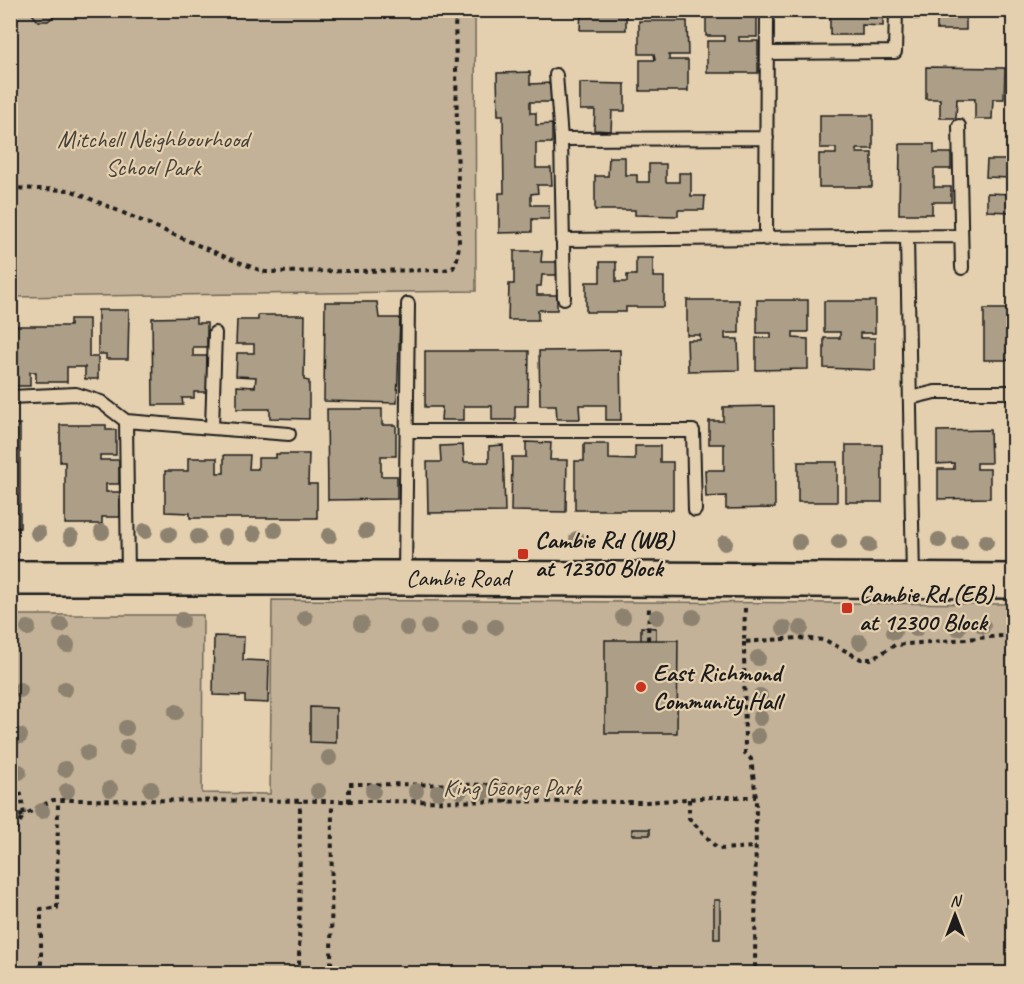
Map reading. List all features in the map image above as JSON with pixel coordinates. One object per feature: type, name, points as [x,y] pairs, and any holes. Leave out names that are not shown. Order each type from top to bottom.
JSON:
[{"type":"main road","name":"Cambie Road","points":[[10,578],[1014,581]]},
{"type":"lane","points":[[766,238],[767,10]]},
{"type":"lane","points":[[767,53],[895,52],[896,10]]},
{"type":"lane","points":[[556,75],[561,139],[564,298]]},
{"type":"lane","points":[[959,126],[962,268]]},
{"type":"lane","points":[[561,139],[767,138]]},
{"type":"lane","points":[[562,240],[961,236]]},
{"type":"lane","points":[[907,237],[913,581]]},
{"type":"lane","points":[[405,578],[408,304]]},
{"type":"lane","points":[[212,428],[215,333]]},
{"type":"lane","points":[[910,398],[934,392],[1014,392]]},
{"type":"lane","points":[[10,397],[76,394],[101,402],[126,421],[289,434]]},
{"type":"lane","points":[[126,421],[128,578]]},
{"type":"lane","points":[[407,431],[693,431],[695,510]]},
{"type":"path","points":[[10,188],[70,190],[265,272],[444,270],[453,268],[458,260],[459,245],[455,10]]},
{"type":"path","points":[[648,640],[649,607]]},
{"type":"path","points":[[745,608],[745,753],[751,759],[756,797],[755,974]]},
{"type":"path","points":[[744,642],[798,638],[825,640],[861,659],[872,659],[895,645],[1014,635]]},
{"type":"path","points":[[349,802],[349,784],[357,782],[502,783],[506,785],[506,802]]},
{"type":"path","points":[[10,837],[24,815],[20,789]]},
{"type":"path","points":[[10,816],[24,815],[53,800],[647,802],[756,797]]},
{"type":"path","points":[[689,799],[689,818],[718,849],[756,847]]},
{"type":"path","points":[[41,974],[41,909],[57,908],[58,800]]},
{"type":"path","points":[[298,974],[300,801]]},
{"type":"path","points":[[330,974],[332,802]]},
{"type":"green space","name":"Mitchell Neighbourhood School Park","points":[[10,11],[475,11],[476,291],[11,297]]},
{"type":"green space","name":"King George Park","points":[[272,600],[1013,604],[1013,973],[11,974],[11,615],[203,615],[202,793],[270,794]]},
{"type":"building","points":[[32,10],[56,10],[56,14],[48,21],[38,21],[32,14]]},
{"type":"building","points":[[581,10],[626,10],[626,30],[580,30]]},
{"type":"building","points":[[706,10],[757,10],[757,37],[739,37],[739,41],[758,41],[758,73],[707,73],[707,41],[724,41],[724,36],[706,36]]},
{"type":"building","points":[[830,10],[883,10],[883,26],[862,25],[862,35],[830,35]]},
{"type":"building","points":[[914,10],[966,10],[966,30],[937,30],[937,19],[914,19]]},
{"type":"building","points":[[639,21],[687,21],[688,55],[669,55],[669,60],[688,60],[688,91],[640,91],[640,60],[655,60],[654,54],[639,54]]},
{"type":"building","points":[[926,67],[1005,68],[1004,99],[993,99],[992,119],[975,119],[975,99],[957,99],[956,118],[940,118],[940,99],[926,99]]},
{"type":"building","points":[[530,72],[530,84],[552,83],[552,102],[530,102],[530,113],[536,113],[536,125],[552,124],[552,143],[536,143],[536,168],[551,168],[552,185],[537,185],[538,193],[531,194],[531,205],[549,205],[549,219],[532,219],[532,232],[499,233],[499,193],[504,193],[503,115],[498,115],[497,73]]},
{"type":"building","points":[[580,83],[625,84],[625,111],[612,111],[611,131],[594,130],[595,110],[580,110]]},
{"type":"building","points":[[820,115],[873,115],[873,149],[857,149],[857,153],[872,153],[872,187],[819,187],[819,154],[836,154],[836,148],[820,148]]},
{"type":"building","points":[[900,144],[934,144],[934,153],[951,153],[951,169],[934,169],[934,187],[951,187],[951,202],[932,202],[932,214],[899,214]]},
{"type":"building","points":[[1012,149],[1014,149],[1014,222],[1011,222],[1011,212],[987,211],[987,193],[1011,194],[1011,178],[986,177],[987,160],[1012,160]]},
{"type":"building","points":[[609,157],[625,157],[625,175],[637,175],[637,182],[649,182],[649,164],[666,164],[666,182],[679,182],[679,173],[691,173],[691,196],[705,196],[704,210],[678,210],[678,216],[635,215],[635,210],[595,210],[595,176],[608,176]]},
{"type":"building","points":[[514,251],[542,251],[541,262],[558,262],[558,275],[542,275],[541,286],[537,286],[537,295],[557,295],[557,310],[538,310],[538,320],[508,320],[509,284],[514,284]]},
{"type":"building","points":[[636,258],[653,258],[653,277],[664,277],[664,307],[626,307],[626,312],[586,312],[586,282],[600,282],[600,262],[616,262],[616,282],[627,282],[627,275],[636,275]]},
{"type":"building","points":[[687,300],[739,300],[739,333],[725,333],[725,339],[738,339],[739,370],[688,371],[687,340],[700,340],[700,335],[687,335]]},
{"type":"building","points":[[757,300],[808,300],[808,332],[793,332],[793,338],[808,339],[808,369],[756,370],[756,338],[771,338],[771,333],[757,333]]},
{"type":"building","points":[[824,301],[875,301],[875,333],[860,333],[860,338],[875,338],[875,370],[824,368],[824,338],[840,338],[840,332],[824,332]]},
{"type":"building","points":[[325,302],[377,302],[379,318],[400,318],[397,403],[324,401]]},
{"type":"building","points":[[984,309],[1014,309],[1014,360],[984,360]]},
{"type":"building","points":[[98,310],[129,310],[128,359],[106,359],[106,354],[98,354]]},
{"type":"building","points":[[258,315],[305,315],[304,380],[309,381],[309,419],[270,418],[270,409],[237,409],[237,386],[255,387],[256,377],[236,376],[237,353],[254,353],[254,344],[236,344],[237,320],[258,320]]},
{"type":"building","points":[[196,317],[196,323],[207,323],[207,347],[193,347],[193,356],[207,356],[207,392],[194,392],[194,398],[182,398],[183,405],[153,405],[152,318]]},
{"type":"building","points":[[70,319],[89,319],[89,357],[98,357],[98,379],[85,379],[85,367],[67,367],[67,382],[36,382],[36,372],[30,372],[30,386],[10,386],[10,326],[70,326]]},
{"type":"building","points":[[620,350],[621,420],[606,420],[606,405],[579,405],[580,419],[557,419],[556,405],[540,405],[539,351]]},
{"type":"building","points":[[425,351],[529,351],[528,406],[515,406],[515,420],[492,420],[492,406],[464,406],[464,420],[441,420],[442,407],[425,407]]},
{"type":"building","points":[[774,406],[775,508],[726,509],[726,496],[706,497],[705,470],[724,470],[724,444],[709,444],[709,421],[723,421],[723,407]]},
{"type":"building","points":[[327,409],[382,409],[382,425],[396,425],[396,456],[381,456],[381,476],[397,476],[397,499],[328,500]]},
{"type":"building","points":[[10,424],[20,424],[20,528],[10,528]]},
{"type":"building","points":[[60,425],[106,425],[106,430],[116,430],[116,455],[100,455],[100,460],[119,460],[119,484],[106,484],[106,492],[120,492],[120,517],[102,517],[102,524],[65,524],[65,462],[60,462]]},
{"type":"building","points":[[1006,429],[1014,429],[1014,462],[1006,462]]},
{"type":"building","points":[[990,430],[991,463],[977,463],[977,469],[990,469],[990,498],[938,499],[938,469],[954,469],[954,463],[937,464],[937,431]]},
{"type":"building","points":[[526,442],[551,443],[550,460],[567,460],[566,512],[511,511],[512,457],[526,457]]},
{"type":"building","points":[[584,444],[609,444],[609,459],[635,460],[635,446],[660,446],[660,462],[673,462],[673,510],[575,510],[575,461],[584,461]]},
{"type":"building","points":[[463,445],[464,462],[489,462],[489,446],[503,445],[505,512],[428,513],[427,462],[441,462],[440,446]]},
{"type":"building","points":[[846,445],[882,445],[882,502],[846,502]]},
{"type":"building","points":[[276,454],[309,454],[308,484],[317,484],[317,518],[190,518],[190,513],[165,512],[165,471],[188,471],[188,458],[217,458],[217,473],[224,473],[224,455],[250,455],[249,469],[258,469],[258,458],[276,458]]},
{"type":"building","points":[[798,462],[837,462],[837,502],[798,502]]},
{"type":"building","points":[[1007,466],[1014,466],[1014,496],[1007,496]]},
{"type":"building","points":[[641,627],[656,628],[656,640],[641,640]]},
{"type":"building","points":[[214,636],[244,637],[243,660],[269,661],[268,703],[245,702],[245,696],[213,695]]},
{"type":"building","name":"East Richmond Community Hall","points":[[605,640],[678,640],[677,733],[605,733]]},
{"type":"building","points":[[310,707],[336,708],[336,743],[310,742]]},
{"type":"building","points":[[632,829],[650,829],[650,835],[632,835]]},
{"type":"building","points":[[714,900],[720,900],[720,939],[714,939]]},
{"type":"place","name":"Cambie Rd (WB) at 12300 Block","points":[[523,554]]},
{"type":"place","name":"Cambie Rd (EB) at 12300 Block","points":[[847,608]]},
{"type":"place","name":"East Richmond Community Hall","points":[[641,687]]}]
